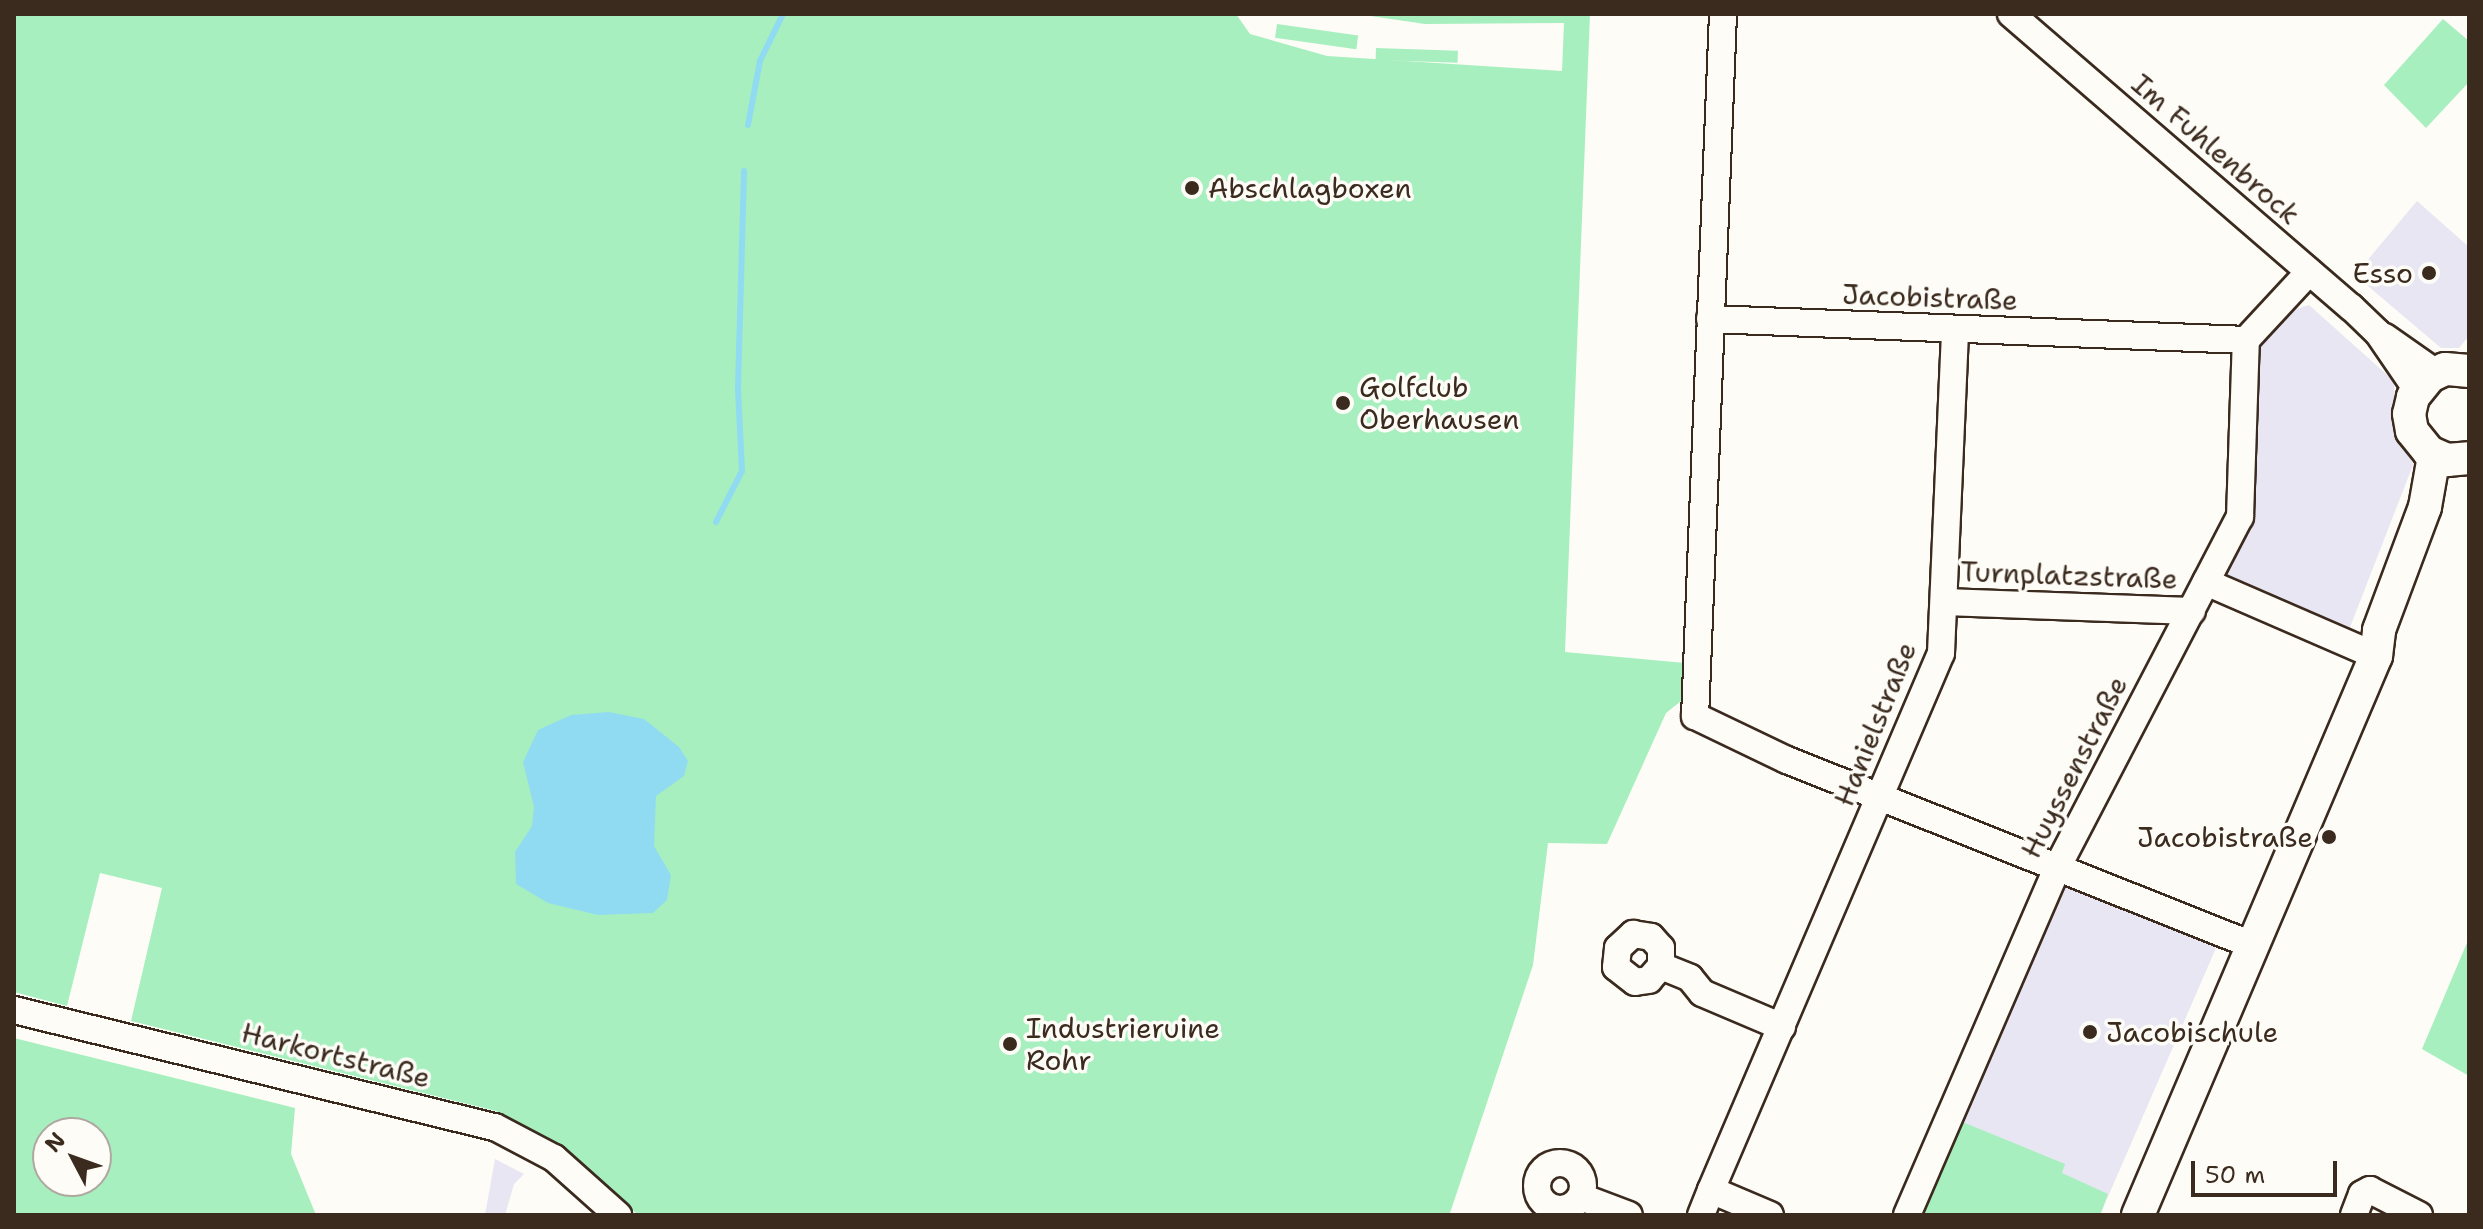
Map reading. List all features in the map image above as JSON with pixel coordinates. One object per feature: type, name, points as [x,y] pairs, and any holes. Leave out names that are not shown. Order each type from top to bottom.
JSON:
[{"type":"main road","points":[[2138,1215],[2376,656],[2395,637],[2415,589],[2452,458],[2412,431],[2410,404],[2426,381],[2469,371]]},
{"type":"street","points":[[1723,14],[1694,711],[1706,726],[2251,945]]},
{"type":"street","name":"Im Fuhlenbrock","points":[[2011,14],[2378,333],[2404,346],[2426,381]]},
{"type":"street","points":[[2246,340],[2309,272]]},
{"type":"street","name":"Jacobistraße","points":[[1710,319],[1955,332],[2246,340]]},
{"type":"street","name":"Hanielstraße","points":[[1701,1215],[1937,664],[1944,602],[1955,332]]},
{"type":"street","name":"Huyssenstraße","points":[[1907,1215],[2058,866],[2240,517],[2246,340]]},
{"type":"street","name":"Turnplatzstraße","points":[[2206,582],[2376,656]]},
{"type":"street","name":"Turnplatzstraße","points":[[1944,602],[2192,611]]},
{"type":"street","points":[[1661,966],[1690,978],[1702,993],[1782,1027]]},
{"type":"street","name":"Harkortstraße","points":[[14,1010],[495,1127],[554,1158],[618,1215]]},
{"type":"street","points":[[1711,1190],[1770,1215]]},
{"type":"street","points":[[2354,1215],[2362,1194],[2370,1190],[2419,1215]]},
{"type":"street","points":[[1581,1197],[1629,1215]]},
{"type":"shaded area","points":[[2417,201],[2469,247],[2469,336],[2459,348],[2441,348],[2355,275]]},
{"type":"shaded area","points":[[2309,305],[2394,381],[2395,414],[2413,465],[2347,635],[2225,583],[2222,574],[2259,345],[2287,312]]},
{"type":"shaded area","name":"Jacobischule","points":[[2062,882],[2216,948],[2100,1215],[1920,1215]]},
{"type":"shaded area","points":[[495,1159],[524,1174],[514,1184],[505,1215],[485,1215]]},
{"type":"green space","points":[[14,14],[1236,14],[1250,34],[1327,56],[1562,71],[1564,23],[1425,24],[1357,14],[1590,14],[1565,652],[1685,663],[1681,701],[1666,713],[1607,844],[1548,843],[1533,965],[1450,1213],[638,1215],[557,1145],[496,1111],[131,1021],[162,888],[100,873],[67,1006],[14,992]]},
{"type":"green space","points":[[2443,19],[2469,41],[2469,82],[2426,128],[2384,85]]},
{"type":"green space","points":[[1277,24],[1358,35],[1356,49],[1275,38]]},
{"type":"green space","points":[[1376,48],[1458,51],[1458,63],[1376,60]]},
{"type":"green space","points":[[2469,938],[2469,1076],[2422,1049]]},
{"type":"green space","points":[[14,1038],[295,1108],[291,1154],[316,1215],[14,1215]]},
{"type":"green space","points":[[1960,1121],[2065,1164],[2062,1173],[2108,1194],[2100,1215],[1920,1215]]},
{"type":"water","points":[[609,712],[644,719],[679,747],[688,761],[684,776],[656,796],[654,846],[671,875],[667,900],[653,913],[598,915],[548,903],[516,884],[515,852],[532,826],[534,807],[523,762],[538,730],[571,715]]},
{"type":"waterway","points":[[748,125],[760,61],[783,14]]},
{"type":"waterway","points":[[716,522],[742,471],[738,388],[744,171]]},
{"type":"place","name":"Abschlagboxen","points":[[1192,188]]},
{"type":"place","name":"Esso","points":[[2429,273]]},
{"type":"place","name":"Golfclub Oberhausen","points":[[1343,403]]},
{"type":"place","name":"Jacobistraße","points":[[2329,837]]},
{"type":"place","name":"Jacobischule","points":[[2090,1032]]},
{"type":"place","name":"Industrieruine Rohr","points":[[1010,1044]]}]
